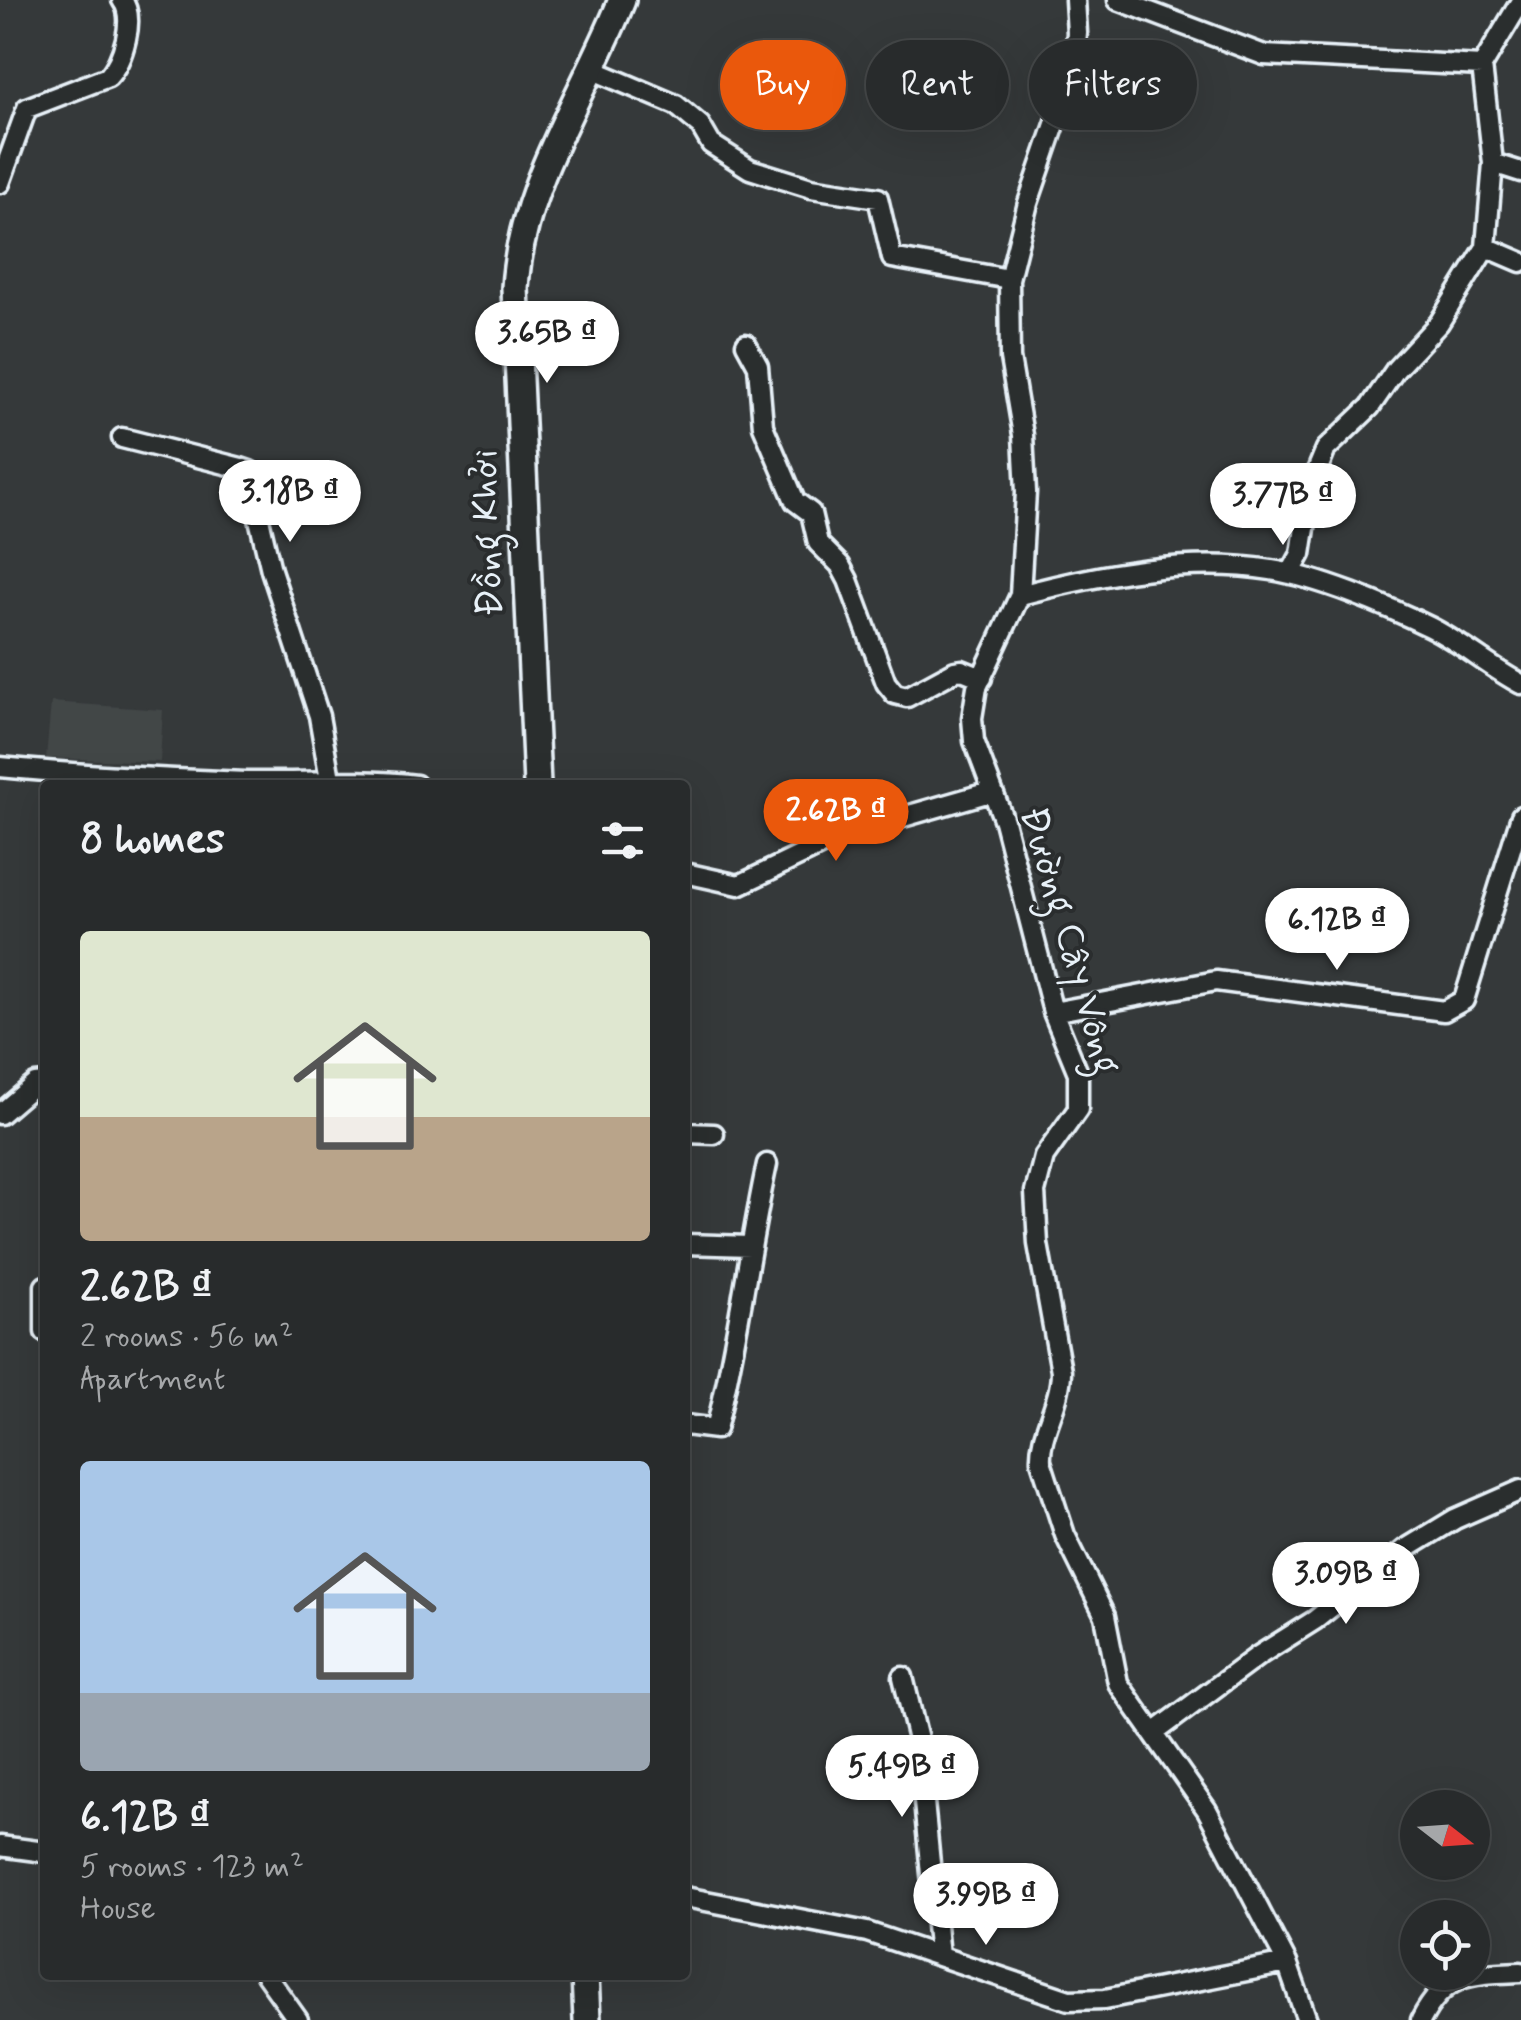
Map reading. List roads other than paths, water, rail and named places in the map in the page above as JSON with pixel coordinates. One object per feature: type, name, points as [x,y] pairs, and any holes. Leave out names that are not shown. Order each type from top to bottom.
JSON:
[{"type":"main road","name":"Đồng Khởi","points":[[537,780],[517,254],[547,160],[593,70],[622,0]]},
{"type":"main road","points":[[585,1980],[586,2020]]},
{"type":"street","points":[[0,183],[26,108],[108,77],[114,70],[129,23],[130,10],[122,0]]},
{"type":"street","name":"Đường Cây Vông","points":[[1075,0],[1078,33],[1074,69],[1028,203],[1009,279],[1010,358],[1026,492],[1020,595],[982,678],[972,718],[974,741],[1008,837],[1054,1012],[1078,1073],[1080,1091],[1078,1109],[1044,1157],[1035,1192],[1038,1244],[1061,1371],[1061,1392],[1040,1448],[1041,1461],[1066,1534],[1105,1616],[1118,1683],[1208,1810],[1288,1964],[1308,2020]]},
{"type":"street","points":[[1118,0],[1264,56],[1482,66]]},
{"type":"street","points":[[1290,574],[1301,554],[1312,482],[1326,449],[1370,407],[1396,369],[1439,324],[1486,247],[1493,163],[1482,66],[1521,1]]},
{"type":"street","points":[[593,70],[676,105],[700,125],[711,144],[750,170],[811,188],[878,198],[892,258],[1009,279]]},
{"type":"street","points":[[1493,163],[1521,172]]},
{"type":"street","points":[[1486,247],[1521,262]]},
{"type":"street","points":[[746,344],[758,366],[763,426],[788,488],[794,501],[811,512],[818,543],[848,580],[886,683],[895,694],[907,697],[962,670],[982,678]]},
{"type":"street","points":[[122,438],[241,468],[256,478],[256,506],[271,570],[319,716],[330,779]]},
{"type":"street","points":[[1020,595],[1098,575],[1266,569],[1290,574],[1418,622],[1521,684]]},
{"type":"street","points":[[0,768],[115,780]]},
{"type":"street","points":[[312,780],[344,780]]},
{"type":"street","points":[[690,875],[739,884],[847,833],[990,792]]},
{"type":"street","points":[[1054,1012],[1216,980],[1444,1011],[1464,1000],[1521,816]]},
{"type":"street","points":[[0,1114],[40,1084]]},
{"type":"street","points":[[690,1132],[714,1134]]},
{"type":"street","points":[[690,1426],[716,1429],[733,1364],[750,1246],[767,1164]]},
{"type":"street","points":[[690,1244],[750,1246]]},
{"type":"street","points":[[1154,1733],[1327,1611],[1404,1550],[1455,1518],[1521,1490]]},
{"type":"street","points":[[903,1677],[918,1740],[939,1956]]},
{"type":"street","points":[[0,1846],[40,1851]]},
{"type":"street","points":[[690,1898],[847,1927],[1089,2010],[1288,1964]]},
{"type":"street","points":[[1421,2020],[1439,1989],[1461,1978],[1521,1972]]},
{"type":"street","points":[[270,1980],[298,2020]]}]
